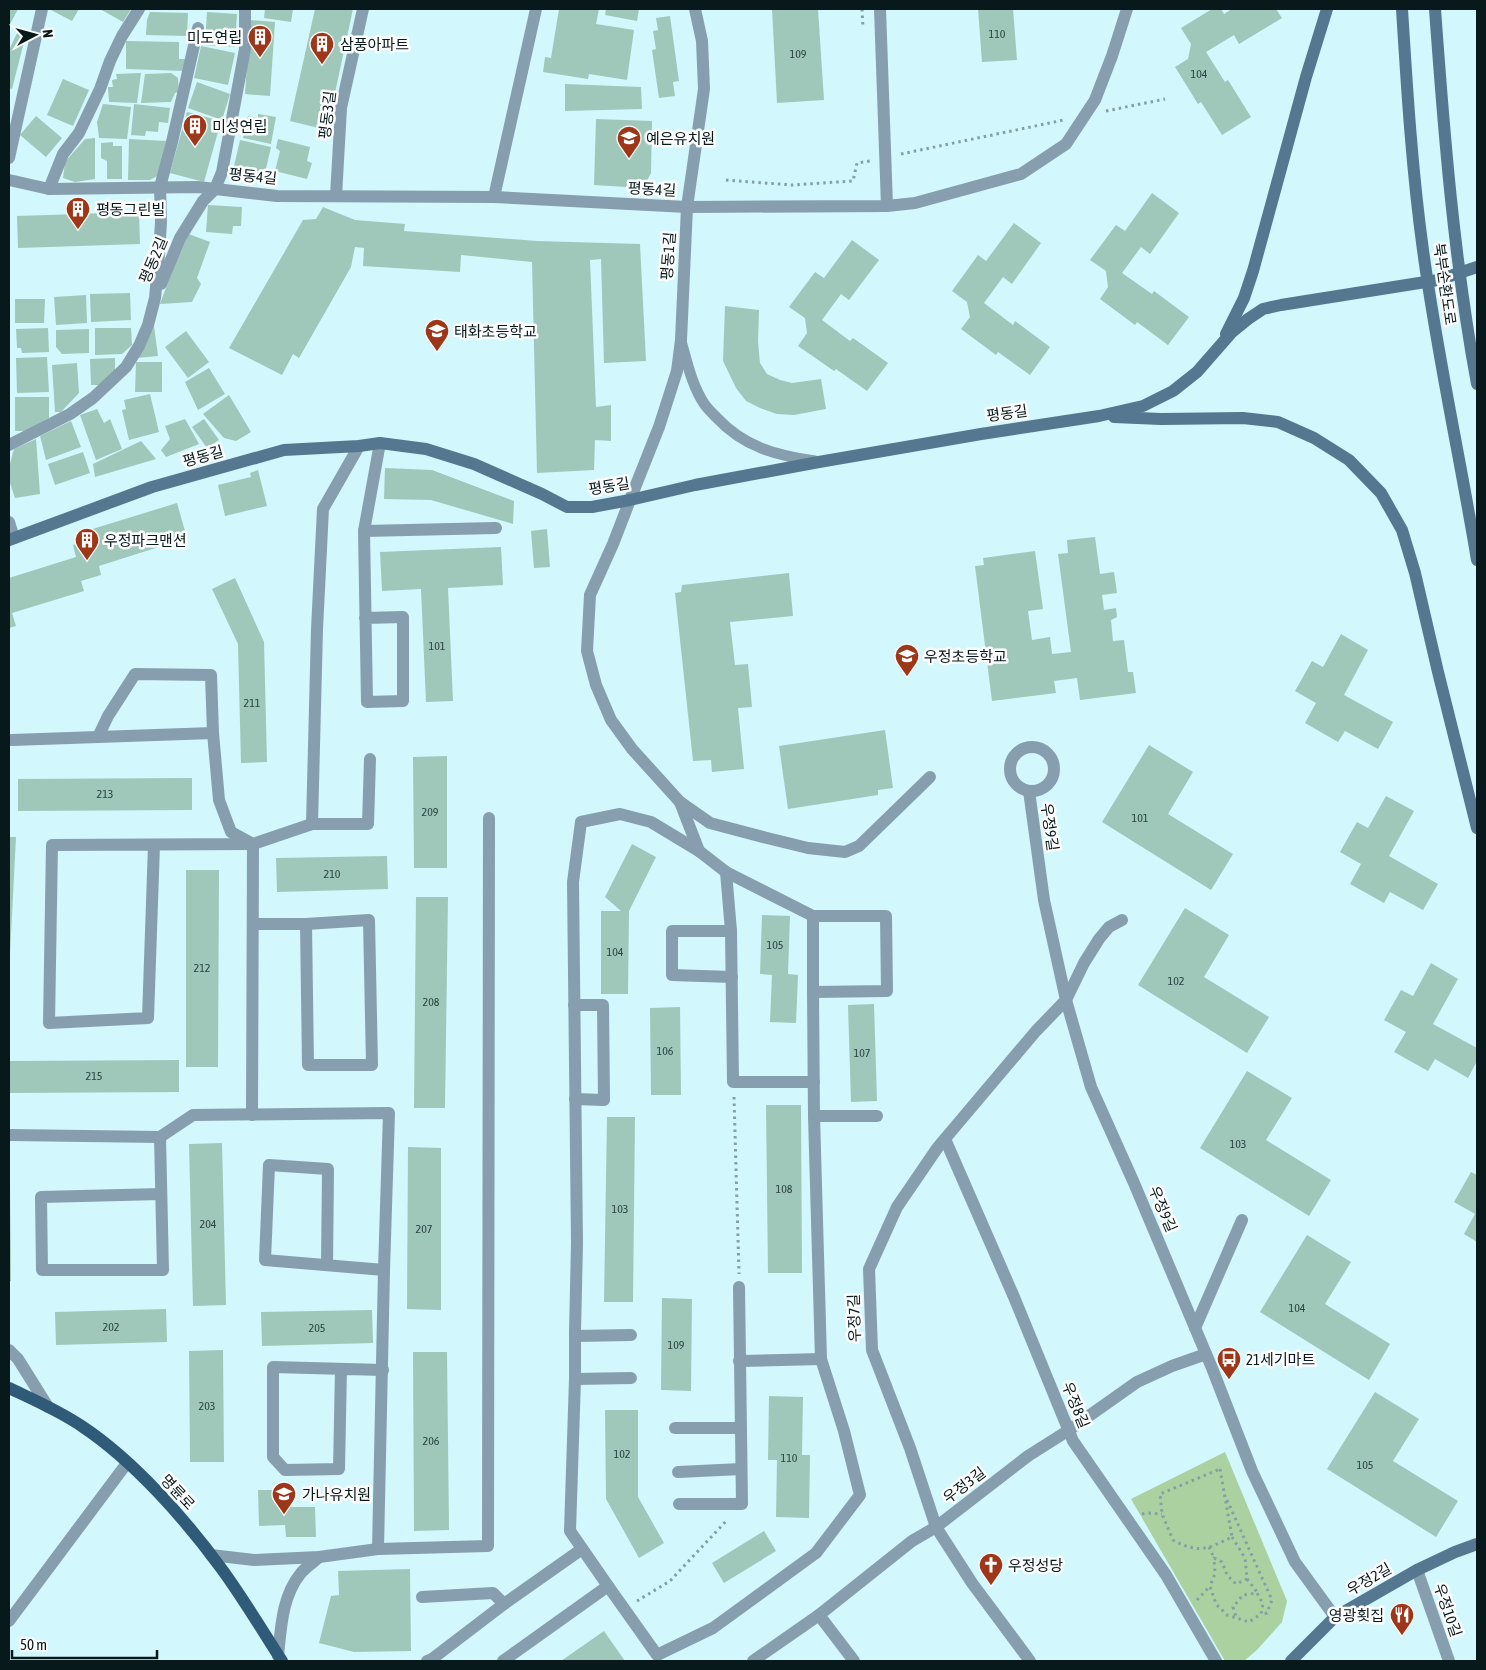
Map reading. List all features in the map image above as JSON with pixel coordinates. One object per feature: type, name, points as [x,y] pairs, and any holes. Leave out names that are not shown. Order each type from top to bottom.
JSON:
[{"type":"main road","points":[[1214,353],[1232,324],[1250,280],[1306,77],[1327,9]]},
{"type":"main road","name":"북부순환도로","points":[[1402,9],[1412,141],[1423,249],[1437,345],[1477,560]]},
{"type":"main road","name":"북부순환도로","points":[[1435,9],[1445,140],[1456,246],[1477,384]]},
{"type":"main road","points":[[1214,353],[1232,332],[1264,309],[1438,280],[1477,267]]},
{"type":"main road","name":"평동길","points":[[11,539],[152,487],[284,450],[380,444],[426,449],[474,464],[567,507],[592,507],[695,485],[819,462],[1099,416],[1142,406],[1173,392],[1197,372],[1214,353]]},
{"type":"main road","points":[[1099,416],[1161,419],[1243,418],[1278,422],[1314,438],[1349,460],[1381,493],[1402,530],[1416,572],[1438,672],[1477,828]]},
{"type":"main road","name":"명륜로","points":[[9,1388],[83,1426],[127,1463],[155,1490],[222,1569],[280,1658]]},
{"type":"main road","name":"우정2길","points":[[1291,1661],[1335,1617],[1417,1570],[1477,1544]]},
{"type":"street","points":[[9,158],[42,9]]},
{"type":"street","points":[[48,189],[63,154],[79,133],[122,36],[139,9]]},
{"type":"street","name":"평동2길","points":[[10,444],[70,414],[93,398],[126,366],[139,346],[148,325],[155,298],[180,238],[203,201],[215,188],[222,172],[245,49],[245,9]]},
{"type":"street","name":"평동3길","points":[[336,196],[342,108],[363,9]]},
{"type":"street","points":[[494,197],[536,9]]},
{"type":"street","name":"평동1길","points":[[680,802],[632,749],[611,720],[596,686],[588,651],[590,595],[613,544],[659,427],[677,371],[681,340],[688,207],[704,89],[702,41],[695,9]]},
{"type":"street","points":[[880,9],[887,206]]},
{"type":"street","name":"평동4길","points":[[9,180],[48,189],[198,187],[277,196],[494,197],[688,207],[887,206],[915,203],[1020,174],[1066,144],[1095,100],[1127,9]]},
{"type":"street","name":"평동2길","points":[[155,298],[161,222],[160,187],[198,28]]},
{"type":"street","points":[[365,618],[403,617],[404,701],[367,702],[365,618],[364,531],[380,444]]},
{"type":"street","points":[[312,824],[317,629],[323,510],[359,446]]},
{"type":"street","points":[[9,522],[11,539]]},
{"type":"street","points":[[364,531],[496,528]]},
{"type":"street","points":[[98,737],[108,716],[135,674],[211,675],[218,800],[231,832],[253,844]]},
{"type":"street","points":[[12,740],[213,733]]},
{"type":"street","points":[[154,844],[148,1018],[49,1023],[52,845],[154,844],[253,844],[312,824],[368,824],[370,759]]},
{"type":"street","points":[[680,802],[710,823],[808,848],[846,852],[859,846],[930,777]]},
{"type":"street","name":"우정9길","points":[[1028,791],[1044,900],[1066,1000],[1092,1087],[1206,1354],[1252,1471],[1295,1562],[1335,1617]]},
{"type":"street","points":[[680,802],[699,852]]},
{"type":"street","points":[[813,916],[814,1116],[821,1359],[844,1431],[860,1495],[816,1553],[713,1628],[660,1658],[570,1531],[577,1243],[573,882],[581,822],[620,814],[652,822],[726,872],[813,916],[886,916],[887,991],[814,992]]},
{"type":"street","points":[[211,1555],[254,1560],[319,1557],[378,1549],[488,1546],[488,818]]},
{"type":"street","points":[[252,1115],[253,844]]},
{"type":"street","points":[[726,872],[731,930],[733,1082],[814,1082]]},
{"type":"street","points":[[253,924],[306,924],[370,920],[372,1065],[308,1065],[306,924]]},
{"type":"street","name":"우정7길","points":[[1030,1661],[972,1583],[936,1527],[910,1448],[872,1350],[868,1269],[897,1207],[938,1147],[1036,1031],[1066,1000],[1084,963],[1099,939],[1109,928],[1122,920]]},
{"type":"street","points":[[731,930],[672,931],[672,975],[732,977]]},
{"type":"street","points":[[574,1005],[603,1005],[604,1100],[575,1099]]},
{"type":"street","points":[[9,1134],[160,1137],[193,1116],[389,1113],[378,1549]]},
{"type":"street","points":[[814,1116],[877,1116]]},
{"type":"street","points":[[160,1137],[163,1270],[42,1270],[41,1197],[161,1194]]},
{"type":"street","name":"우정8길","points":[[945,1139],[1014,1297],[1073,1441],[1166,1575],[1216,1661]]},
{"type":"street","points":[[327,1264],[328,1169],[269,1165],[265,1260],[384,1270]]},
{"type":"street","points":[[1195,1328],[1242,1220]]},
{"type":"street","points":[[679,1504],[742,1504],[739,1287]]},
{"type":"street","points":[[575,1336],[631,1335]]},
{"type":"street","points":[[9,1350],[18,1359],[48,1407]]},
{"type":"street","name":"우정3길","points":[[753,1661],[819,1615],[912,1541],[936,1527],[1028,1456],[1069,1430],[1137,1382],[1172,1366],[1206,1354]]},
{"type":"street","points":[[739,1361],[821,1359]]},
{"type":"street","points":[[341,1369],[340,1469],[285,1470],[273,1457],[273,1367],[383,1370]]},
{"type":"street","points":[[575,1379],[631,1378]]},
{"type":"street","points":[[675,1428],[740,1428]]},
{"type":"street","points":[[9,1621],[127,1463]]},
{"type":"street","points":[[678,1472],[741,1469]]},
{"type":"street","points":[[427,1661],[582,1549]]},
{"type":"street","points":[[280,1658],[282,1618],[290,1592],[301,1573],[319,1557]]},
{"type":"street","name":"우정10길","points":[[1417,1570],[1449,1661]]},
{"type":"street","points":[[504,1661],[608,1586]]},
{"type":"street","points":[[422,1597],[493,1593],[504,1604]]},
{"type":"street","points":[[819,1615],[854,1661]]},
{"type":"lane","points":[[681,340],[692,379],[705,405],[725,427],[743,440],[763,450],[783,456],[819,462]]},
{"type":"path","points":[[1104,112],[1164,99]]},
{"type":"path","points":[[901,154],[1065,120]]},
{"type":"path","points":[[726,180],[792,185],[854,181],[858,163],[869,161]]},
{"type":"path","points":[[733,1082],[739,1287]]},
{"type":"path","points":[[1232,1537],[1209,1548],[1195,1549],[1174,1540],[1162,1514],[1160,1494],[1220,1469],[1232,1537],[1245,1558],[1247,1579],[1263,1604],[1261,1614]]},
{"type":"path","points":[[1209,1548],[1214,1558],[1215,1574],[1210,1586],[1216,1604],[1228,1615],[1249,1622],[1261,1614],[1268,1613],[1272,1600],[1225,1495]]},
{"type":"path","points":[[624,1608],[670,1581],[742,1504]]},
{"type":"path","points":[[1214,1558],[1222,1562],[1227,1574],[1236,1584],[1247,1579]]},
{"type":"path","points":[[1236,1617],[1233,1606],[1243,1595],[1257,1593]]},
{"type":"green space","points":[[1225,1452],[1287,1601],[1282,1622],[1257,1650],[1244,1661],[1225,1661],[1131,1499]]},
{"type":"building","points":[[9,9],[18,9],[9,26]]},
{"type":"building","points":[[49,9],[79,9],[72,21]]},
{"type":"building","points":[[100,9],[131,9],[123,22]]},
{"type":"building","points":[[265,9],[293,9],[291,22],[264,18]]},
{"type":"building","name":"삼풍아파트","points":[[315,9],[353,9],[327,130],[290,121]]},
{"type":"building","points":[[559,9],[599,9],[596,24],[634,30],[627,80],[589,74],[588,79],[543,72],[545,57],[551,58]]},
{"type":"building","points":[[606,9],[639,9],[637,21],[605,15]]},
{"type":"building","points":[[772,9],[818,9],[824,100],[777,103]]},
{"type":"building","points":[[978,9],[1013,9],[1017,60],[982,62]]},
{"type":"building","points":[[1212,9],[1221,9],[1224,14],[1232,9],[1276,9],[1282,18],[1239,44],[1234,35],[1206,52],[1225,82],[1228,80],[1251,117],[1222,135],[1201,102],[1198,104],[1175,67],[1188,59],[1191,44],[1181,28]]},
{"type":"building","points":[[150,12],[188,13],[187,36],[146,35],[147,20]]},
{"type":"building","points":[[207,12],[237,14],[235,47],[205,45]]},
{"type":"building","points":[[670,16],[679,81],[673,82],[675,96],[659,98],[652,50],[656,49],[653,31],[658,30],[656,18]]},
{"type":"building","name":"미도연립","points":[[250,20],[275,22],[270,96],[245,94]]},
{"type":"building","points":[[18,31],[26,34],[12,89],[9,88],[9,50]]},
{"type":"building","points":[[126,41],[179,42],[179,59],[185,59],[185,71],[126,69]]},
{"type":"building","points":[[201,46],[235,53],[228,85],[194,78]]},
{"type":"building","points":[[141,73],[137,103],[109,102],[108,87],[113,87],[112,80],[117,79],[116,74]]},
{"type":"building","points":[[171,73],[178,78],[179,92],[175,93],[171,102],[141,103],[145,74]]},
{"type":"building","points":[[63,79],[89,90],[73,126],[47,115]]},
{"type":"building","points":[[197,82],[230,94],[222,120],[188,108]]},
{"type":"building","points":[[565,84],[641,87],[642,109],[565,111]]},
{"type":"building","points":[[103,104],[131,107],[127,139],[99,138],[97,122]]},
{"type":"building","points":[[134,104],[170,108],[168,123],[159,122],[158,132],[146,131],[145,136],[131,135]]},
{"type":"building","name":"미성연립","points":[[187,112],[221,121],[204,182],[170,173]]},
{"type":"building","points":[[258,114],[276,117],[271,144],[243,138],[248,116],[258,118]]},
{"type":"building","points":[[36,116],[62,138],[46,157],[20,135]]},
{"type":"building","points":[[596,119],[652,121],[651,173],[643,188],[594,185]]},
{"type":"building","points":[[95,138],[95,179],[75,182],[63,178],[65,162],[85,139]]},
{"type":"building","points":[[129,139],[166,141],[159,175],[150,180],[128,180]]},
{"type":"building","points":[[278,139],[310,147],[307,161],[312,163],[307,179],[275,171],[280,151],[276,148]]},
{"type":"building","points":[[240,140],[271,147],[265,173],[234,166]]},
{"type":"building","points":[[113,142],[113,146],[122,146],[122,179],[107,179],[107,161],[101,158],[101,143]]},
{"type":"building","points":[[1152,193],[1179,213],[1150,254],[1141,247],[1122,273],[1152,294],[1154,291],[1189,317],[1168,345],[1137,322],[1135,325],[1100,299],[1108,287],[1106,271],[1090,260],[1116,225],[1125,231]]},
{"type":"building","points":[[208,205],[242,207],[241,226],[233,226],[232,234],[206,232]]},
{"type":"building","points":[[323,207],[355,220],[405,224],[404,231],[537,241],[640,244],[646,361],[604,363],[601,259],[590,260],[596,407],[611,405],[611,441],[595,440],[594,470],[537,473],[532,262],[461,255],[460,272],[363,266],[364,248],[355,247],[351,267],[299,358],[293,354],[282,375],[229,348],[303,220],[316,219]]},
{"type":"building","name":"평동그린빌","points":[[139,212],[140,244],[18,248],[17,216]]},
{"type":"building","points":[[1014,223],[1041,243],[1012,284],[1003,277],[984,303],[1013,325],[1015,321],[1050,347],[1030,375],[998,352],[996,355],[961,329],[970,317],[967,302],[952,291],[978,255],[986,261]]},
{"type":"building","points":[[186,233],[210,242],[197,278],[201,284],[192,302],[160,304]]},
{"type":"building","points":[[852,240],[879,260],[849,300],[841,294],[822,320],[850,341],[853,338],[888,363],[867,391],[798,346],[807,333],[805,318],[789,307],[815,272],[824,278]]},
{"type":"building","points":[[130,293],[131,320],[91,322],[90,294]]},
{"type":"building","points":[[86,295],[87,323],[56,325],[54,297]]},
{"type":"building","points":[[15,299],[45,299],[44,323],[15,323]]},
{"type":"building","points":[[725,306],[759,310],[758,342],[760,363],[767,374],[792,383],[821,379],[826,409],[794,415],[777,414],[746,401],[736,388],[723,361]]},
{"type":"building","points":[[154,326],[158,356],[137,358]]},
{"type":"building","points":[[48,328],[49,352],[22,353],[21,348],[17,348],[16,329]]},
{"type":"building","points":[[95,328],[131,328],[132,345],[122,354],[95,355]]},
{"type":"building","points":[[89,329],[89,353],[62,354],[56,347],[56,330]]},
{"type":"building","points":[[186,331],[209,362],[188,378],[165,347]]},
{"type":"building","points":[[47,357],[49,392],[17,393],[16,358]]},
{"type":"building","points":[[115,358],[115,372],[100,385],[91,385],[90,359]]},
{"type":"building","points":[[136,362],[162,362],[162,392],[135,392]]},
{"type":"building","points":[[77,363],[79,393],[61,412],[55,412],[52,365]]},
{"type":"building","points":[[209,368],[225,394],[198,410],[185,382]]},
{"type":"building","points":[[150,394],[159,432],[129,440],[122,410],[126,409],[124,400]]},
{"type":"building","points":[[229,395],[251,432],[236,441],[224,438],[203,414]]},
{"type":"building","points":[[15,397],[49,397],[49,418],[25,431],[15,431]]},
{"type":"building","points":[[97,409],[104,423],[110,419],[122,449],[96,460],[80,415]]},
{"type":"building","points":[[185,419],[199,444],[166,457],[161,450],[170,439],[165,426]]},
{"type":"building","points":[[204,419],[219,440],[207,448],[192,427]]},
{"type":"building","points":[[71,421],[81,447],[46,460],[40,436]]},
{"type":"building","points":[[36,439],[40,494],[15,498],[9,480],[9,467],[14,449]]},
{"type":"building","points":[[141,441],[156,459],[95,477],[93,464]]},
{"type":"building","points":[[83,452],[90,473],[55,485],[48,464]]},
{"type":"building","points":[[385,468],[432,470],[514,501],[513,524],[431,500],[384,499]]},
{"type":"building","points":[[258,470],[267,506],[225,516],[218,485],[251,477],[250,473]]},
{"type":"building","name":"우정파크맨션","points":[[177,503],[187,538],[99,566],[101,575],[81,581],[84,591],[12,613],[16,626],[9,628],[9,578],[76,557],[73,545],[89,540],[86,531]]},
{"type":"building","points":[[547,529],[550,567],[534,568],[531,531]]},
{"type":"building","points":[[1095,537],[1100,574],[1114,572],[1117,593],[1102,595],[1104,610],[1116,608],[1117,617],[1111,620],[1113,641],[1124,640],[1128,672],[1133,672],[1136,693],[1080,700],[1077,678],[1054,681],[1056,693],[992,701],[975,566],[984,565],[983,558],[1035,551],[1043,609],[1028,611],[1032,640],[1050,637],[1052,654],[1071,652],[1058,554],[1068,553],[1067,540]]},
{"type":"building","points":[[501,547],[503,585],[448,588],[453,701],[426,702],[421,589],[382,591],[380,552]]},
{"type":"building","points":[[789,573],[793,616],[730,622],[735,665],[748,664],[752,707],[738,708],[744,769],[712,772],[711,760],[693,761],[675,593],[681,592],[682,585]]},
{"type":"building","points":[[235,578],[264,642],[267,762],[241,763],[238,644],[212,589]]},
{"type":"building","points":[[1341,634],[1368,650],[1344,695],[1393,722],[1378,749],[1345,731],[1338,742],[1305,723],[1316,703],[1295,691],[1312,661],[1323,667]]},
{"type":"building","points":[[885,730],[893,788],[878,790],[878,795],[788,809],[779,746]]},
{"type":"building","points":[[1149,745],[1193,772],[1168,814],[1233,854],[1211,890],[1102,822]]},
{"type":"building","points":[[447,756],[447,868],[414,868],[413,757]]},
{"type":"building","points":[[192,778],[192,810],[18,811],[18,779]]},
{"type":"building","points":[[1386,796],[1414,811],[1389,856],[1438,884],[1423,910],[1390,892],[1384,903],[1350,884],[1361,864],[1340,852],[1357,822],[1368,828]]},
{"type":"building","points":[[9,837],[16,837],[10,954],[9,954]]},
{"type":"building","points":[[632,844],[656,857],[629,911],[628,994],[601,994],[601,911],[621,911],[605,897]]},
{"type":"building","points":[[387,856],[388,889],[277,892],[276,858]]},
{"type":"building","points":[[186,870],[219,870],[218,1067],[186,1067]]},
{"type":"building","points":[[416,897],[448,897],[445,1108],[414,1108]]},
{"type":"building","points":[[1185,908],[1229,935],[1204,977],[1269,1017],[1247,1053],[1138,985]]},
{"type":"building","points":[[762,915],[790,916],[788,974],[798,975],[796,1023],[770,1022],[772,975],[760,974]]},
{"type":"building","points":[[1431,963],[1458,979],[1433,1024],[1477,1048],[1477,1061],[1468,1078],[1435,1059],[1428,1071],[1394,1052],[1406,1032],[1384,1020],[1401,990],[1413,996]]},
{"type":"building","points":[[874,1004],[877,1101],[851,1102],[848,1005]]},
{"type":"building","points":[[680,1007],[681,1095],[651,1095],[650,1008]]},
{"type":"building","points":[[179,1060],[179,1092],[9,1093],[9,1061]]},
{"type":"building","points":[[1247,1071],[1292,1098],[1266,1140],[1331,1180],[1309,1216],[1200,1148]]},
{"type":"building","points":[[766,1105],[801,1105],[802,1273],[768,1273]]},
{"type":"building","points":[[607,1117],[635,1117],[633,1302],[604,1302]]},
{"type":"building","points":[[222,1143],[226,1305],[193,1306],[189,1144]]},
{"type":"building","points":[[408,1147],[441,1148],[441,1310],[407,1309]]},
{"type":"building","points":[[1471,1172],[1477,1175],[1477,1242],[1464,1234],[1475,1214],[1454,1202]]},
{"type":"building","points":[[10,1182],[11,1281],[9,1281]]},
{"type":"building","points":[[1307,1235],[1351,1262],[1325,1304],[1390,1344],[1369,1380],[1260,1312]]},
{"type":"building","points":[[662,1298],[692,1299],[691,1391],[661,1390]]},
{"type":"building","points":[[166,1309],[167,1342],[56,1345],[55,1312]]},
{"type":"building","points":[[372,1310],[373,1343],[262,1346],[261,1312]]},
{"type":"building","points":[[223,1350],[224,1462],[190,1462],[189,1351]]},
{"type":"building","points":[[413,1352],[447,1352],[449,1530],[414,1531]]},
{"type":"building","points":[[1375,1392],[1419,1419],[1393,1461],[1458,1501],[1436,1537],[1327,1469]]},
{"type":"building","points":[[769,1396],[803,1397],[802,1455],[810,1455],[809,1518],[776,1517],[777,1460],[768,1460]]},
{"type":"building","points":[[605,1410],[638,1410],[638,1497],[664,1543],[639,1558],[606,1499]]},
{"type":"building","name":"가나유치원","points":[[258,1490],[287,1490],[287,1507],[315,1507],[316,1537],[286,1537],[285,1525],[259,1526]]},
{"type":"building","points":[[764,1531],[776,1551],[724,1583],[712,1563]]},
{"type":"building","points":[[410,1569],[411,1651],[354,1652],[319,1643],[331,1596],[339,1595],[338,1571]]},
{"type":"building","points":[[604,1631],[625,1661],[561,1661]]},
{"type":"place","name":"미도연립","points":[[260,58]]},
{"type":"place","name":"삼풍아파트","points":[[322,65]]},
{"type":"place","name":"미성연립","points":[[195,147]]},
{"type":"place","name":"예은유치원","points":[[629,159]]},
{"type":"place","name":"평동그린빌","points":[[78,230]]},
{"type":"place","name":"태화초등학교","points":[[437,352]]},
{"type":"place","name":"우정파크맨션","points":[[87,561]]},
{"type":"place","name":"우정초등학교","points":[[907,677]]},
{"type":"place","name":"21세기마트","points":[[1229,1380]]},
{"type":"place","name":"가나유치원","points":[[284,1515]]},
{"type":"place","name":"우정성당","points":[[991,1586]]},
{"type":"place","name":"영광횟집","points":[[1402,1636]]}]
